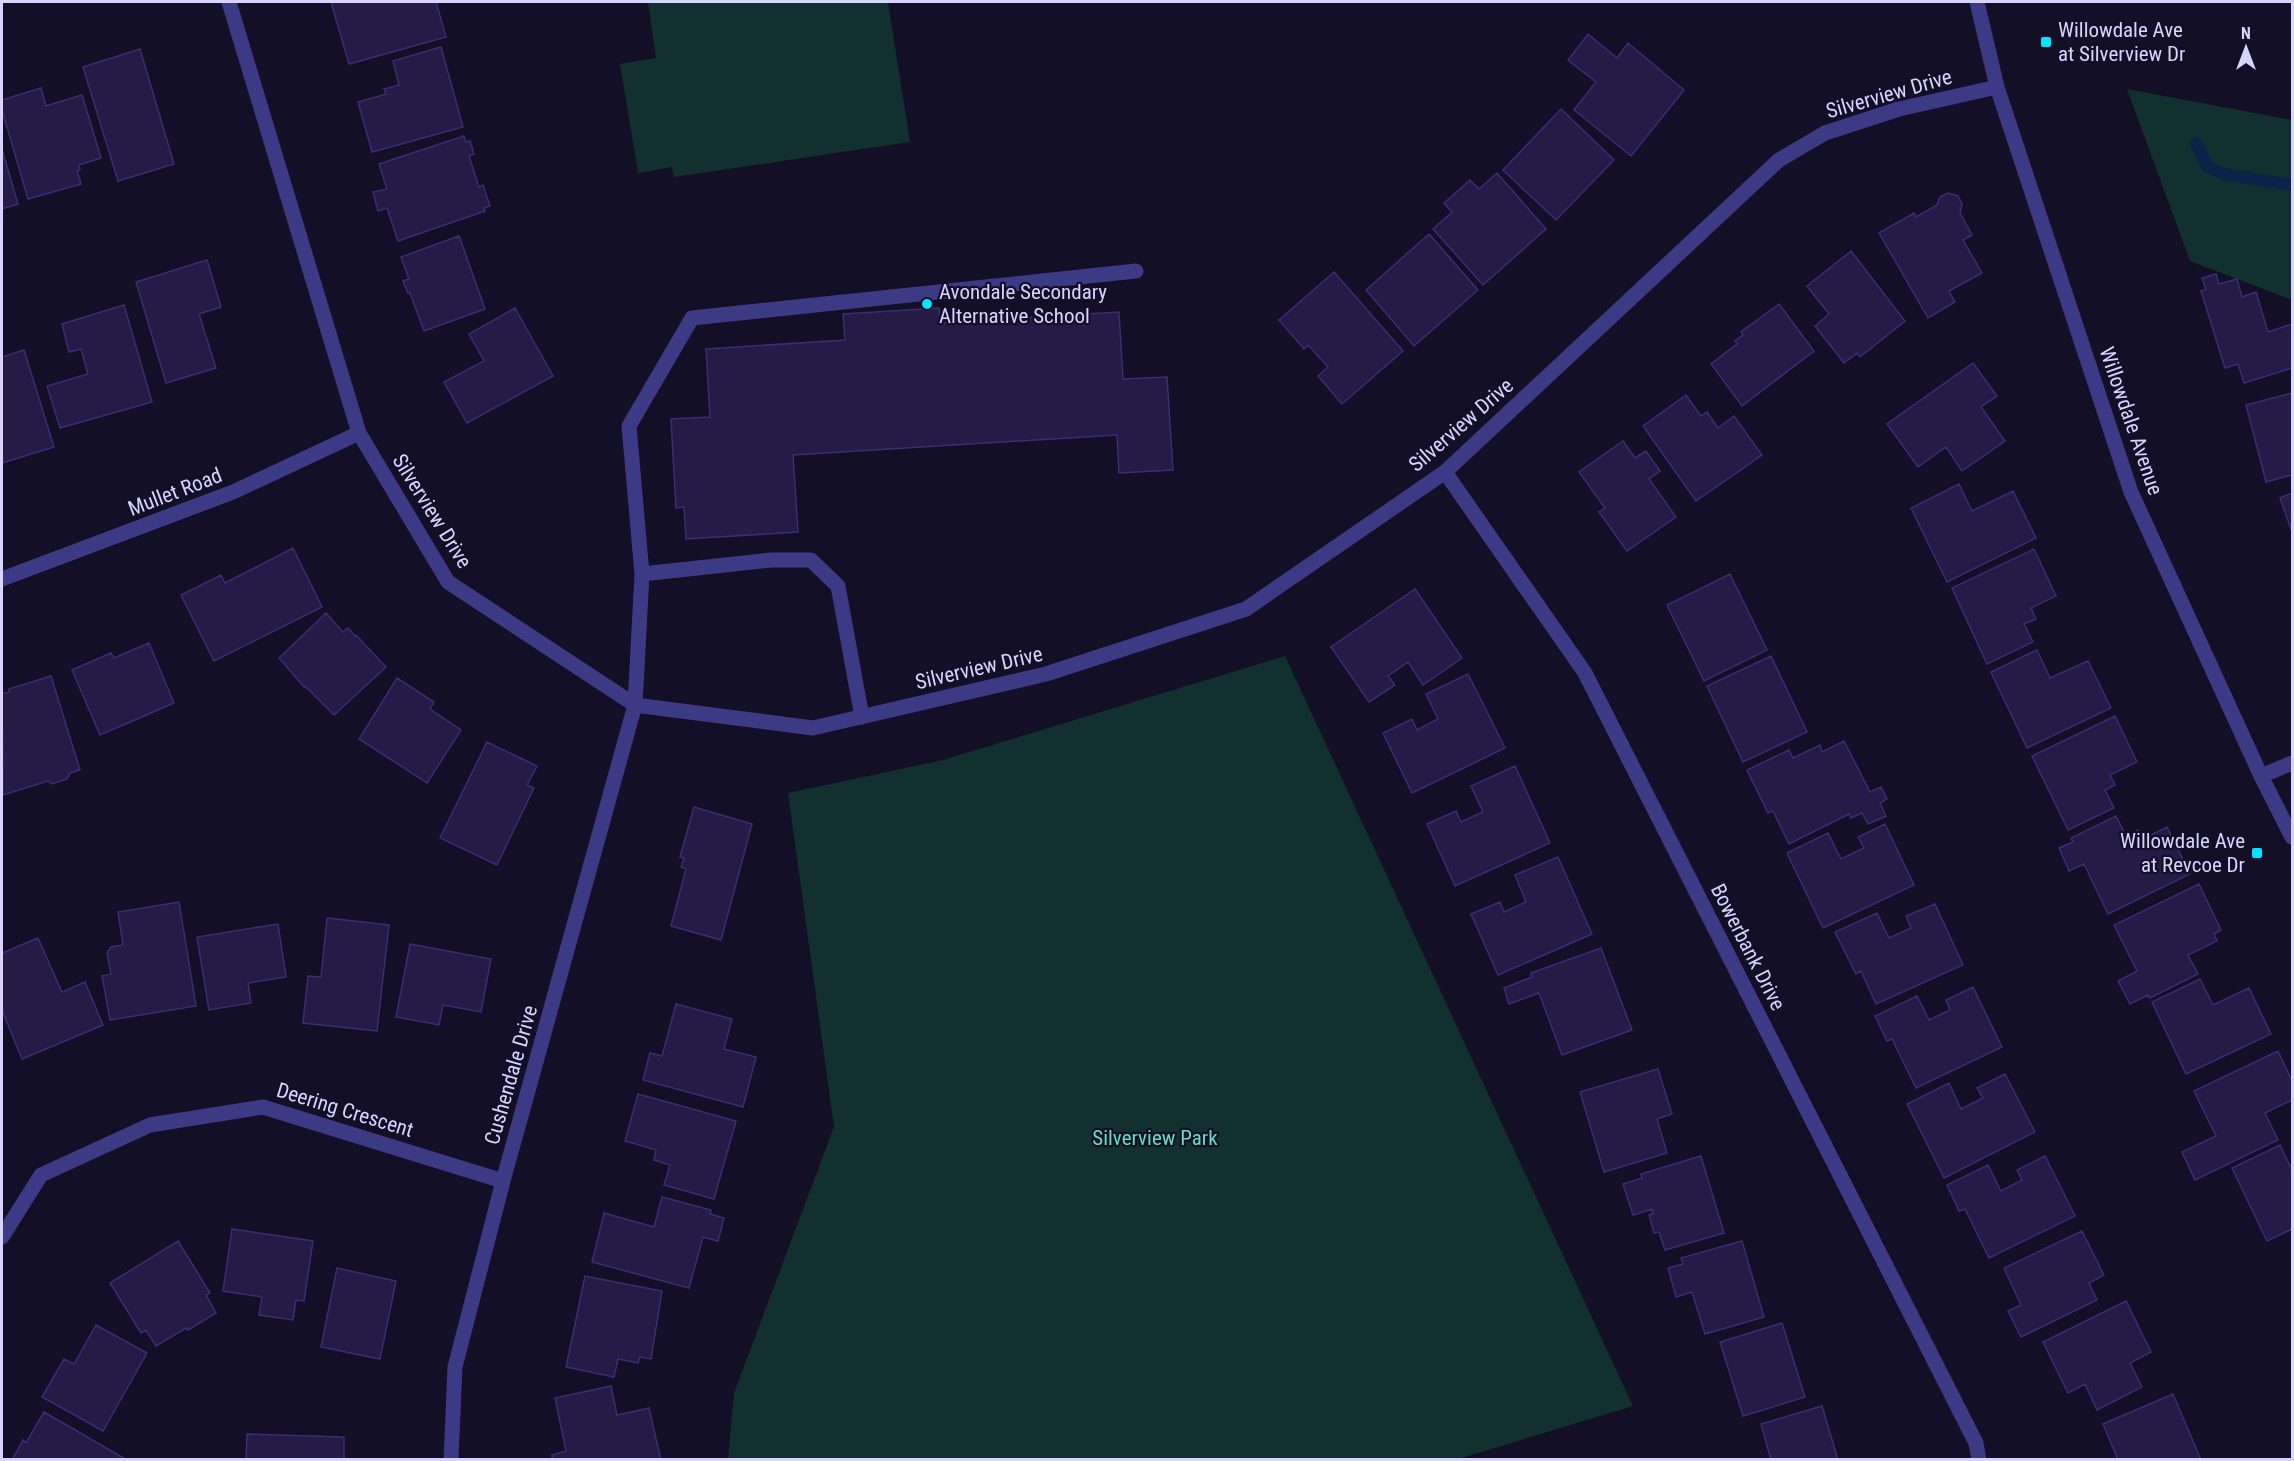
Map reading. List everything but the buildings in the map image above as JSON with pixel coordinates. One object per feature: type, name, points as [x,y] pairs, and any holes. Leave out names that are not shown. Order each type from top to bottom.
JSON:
[{"type":"street","name":"Silverview Drive","points":[[229,2],[358,432],[448,582],[635,705],[813,728],[1046,674],[1246,609],[1445,472],[1779,160],[1825,133],[1899,109],[1997,87]]},
{"type":"street","name":"Willowdale Avenue","points":[[1977,2],[1997,87],[2131,492],[2261,776],[2292,837]]},
{"type":"street","name":"Cushendale Drive","points":[[451,1460],[455,1367],[503,1181],[635,705],[642,574],[629,426],[693,318],[1136,271]]},
{"type":"street","name":"Mullet Road","points":[[2,579],[233,492],[358,432]]},
{"type":"street","name":"Bowerbank Drive","points":[[1445,472],[1585,673],[1976,1443],[1978,1460]]},
{"type":"street","points":[[642,574],[771,560],[811,560],[838,586],[862,717]]},
{"type":"street","points":[[2261,776],[2292,763]]},
{"type":"street","name":"Deering Crescent","points":[[2,1237],[41,1175],[150,1125],[263,1107],[503,1181]]},
{"type":"green space","points":[[648,2],[888,2],[910,142],[674,177],[672,167],[638,173],[620,64],[656,58]]},
{"type":"green space","points":[[2127,89],[2292,120],[2292,300],[2190,261]]},
{"type":"green space","name":"Silverview Park","points":[[1285,656],[1633,1406],[1458,1459],[728,1459],[734,1393],[834,1127],[788,793],[943,760]]},
{"type":"waterway","points":[[2196,143],[2207,166],[2223,174],[2292,185]]},
{"type":"place","name":"Willowdale Ave at Silverview Dr","points":[[2046,42]]},
{"type":"place","name":"Avondale Secondary Alternative School","points":[[927,304]]},
{"type":"place","name":"Willowdale Ave at Revcoe Dr","points":[[2257,853]]}]
